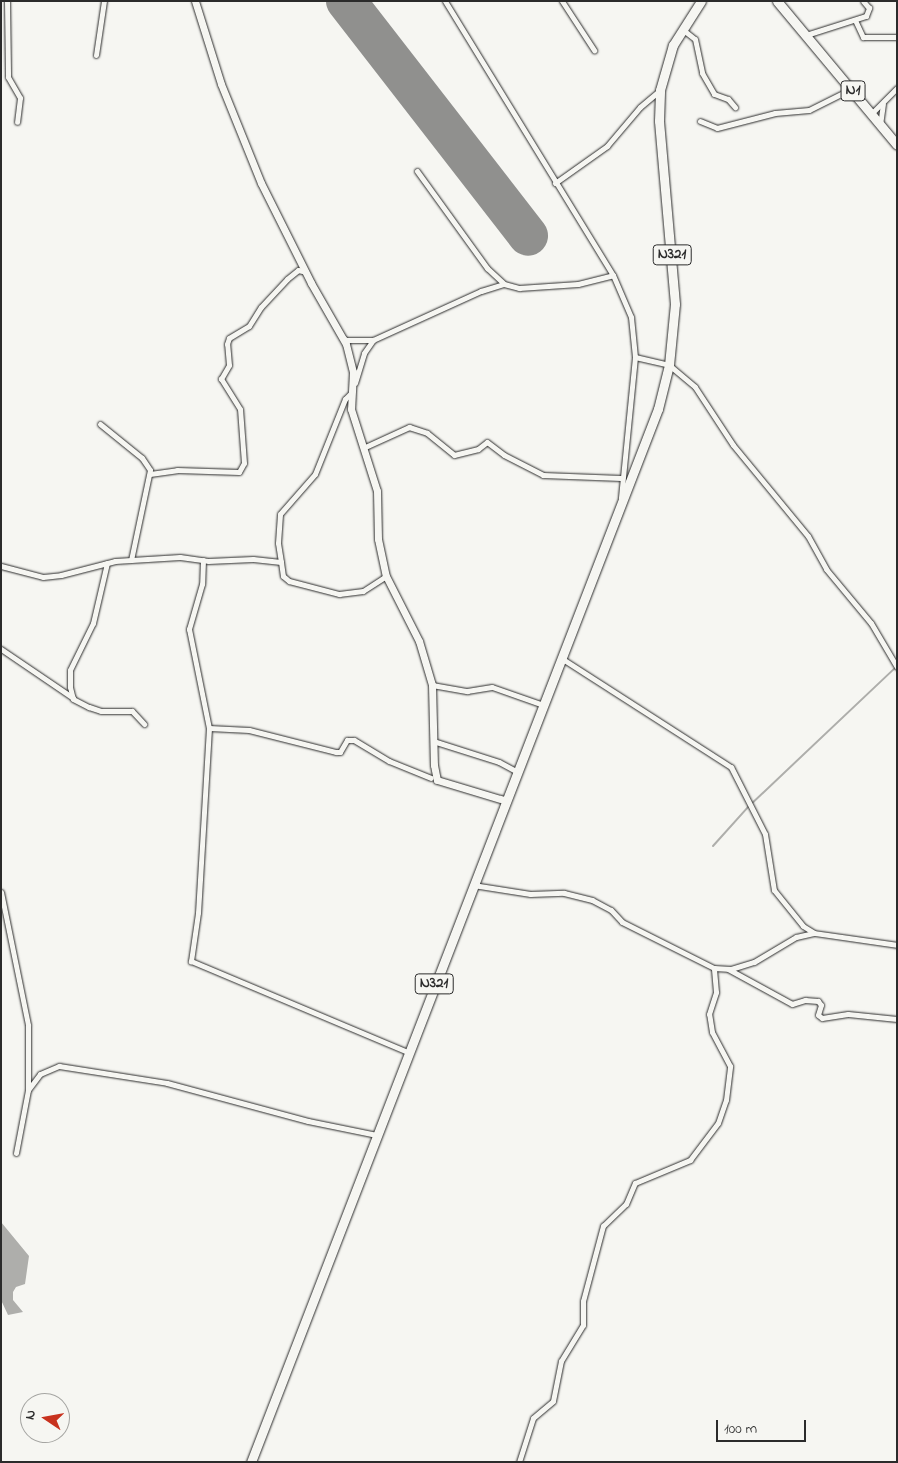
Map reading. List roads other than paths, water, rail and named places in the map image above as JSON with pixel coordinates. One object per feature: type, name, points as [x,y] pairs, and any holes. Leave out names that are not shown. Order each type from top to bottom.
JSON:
[{"type":"main road","name":"N1","points":[[777,1],[897,145]]},
{"type":"main road","name":"N321","points":[[250,1462],[507,801],[516,771],[621,508],[658,409],[669,365],[674,278],[659,121],[660,90],[667,60],[682,28],[701,2]]},
{"type":"street","points":[[7,1],[8,77],[20,98],[18,122]]},
{"type":"street","points":[[96,55],[104,1]]},
{"type":"street","points":[[195,1],[239,132],[306,272],[346,344],[354,389]]},
{"type":"street","name":"N321","points":[[445,1],[613,275],[631,317],[635,358],[621,478],[621,508]]},
{"type":"street","points":[[562,1],[594,50]]},
{"type":"street","points":[[806,35],[866,16],[869,8],[863,1]]},
{"type":"street","points":[[855,20],[863,37],[897,37]]},
{"type":"street","points":[[682,28],[695,39],[702,73],[714,94],[728,99],[735,107]]},
{"type":"street","points":[[871,114],[897,88]]},
{"type":"street","points":[[700,121],[717,128],[775,113],[809,110],[851,89]]},
{"type":"street","points":[[555,183],[607,146],[640,107],[660,90]]},
{"type":"street","points":[[880,125],[882,105],[889,95]]},
{"type":"street","points":[[417,171],[487,268],[504,284],[519,288],[551,287],[613,275]]},
{"type":"street","points":[[150,474],[177,470],[239,472],[244,463],[240,409],[222,379],[230,365],[227,344],[229,338],[249,326],[261,307],[287,279],[298,270],[306,272]]},
{"type":"street","points":[[340,334],[346,340],[373,340],[481,291],[504,284]]},
{"type":"street","points":[[373,340],[364,352],[354,389],[351,409],[377,491],[378,539],[386,576],[419,641],[432,685],[433,741],[437,780],[507,801]]},
{"type":"street","points":[[635,358],[669,365],[695,387],[754,474],[777,496],[808,536],[826,569],[871,623],[897,667]]},
{"type":"street","points":[[354,389],[345,399],[315,474],[280,514],[278,543],[282,576],[289,581],[336,594],[363,591],[386,576]]},
{"type":"street","points":[[100,424],[142,458],[150,474],[131,560]]},
{"type":"street","points":[[363,448],[409,427],[427,433],[454,455],[478,449],[487,442],[504,455],[543,474],[621,478]]},
{"type":"street","points":[[1,566],[43,577],[61,576],[107,563],[131,560],[180,557],[203,560],[253,558],[281,562]]},
{"type":"street","points":[[203,560],[202,584],[189,629],[209,728],[198,913],[191,962],[408,1052]]},
{"type":"street","points":[[73,699],[70,670],[93,622],[107,563]]},
{"type":"street","points":[[1,649],[73,699],[100,712],[132,711],[144,724]]},
{"type":"street","points":[[561,658],[731,767],[765,834],[774,890],[803,926],[814,933]]},
{"type":"street","points":[[432,685],[467,690],[492,687],[543,705]]},
{"type":"street","points":[[209,728],[249,730],[336,752],[340,752],[347,740],[354,740],[389,761],[431,778]]},
{"type":"street","points":[[433,741],[499,762],[516,771]]},
{"type":"street","points":[[473,885],[530,894],[564,893],[592,900],[611,910],[622,922],[714,968],[727,968],[754,962],[796,936],[814,933],[897,945]]},
{"type":"street","points":[[1,892],[28,1025],[28,1090],[16,1153]]},
{"type":"street","points":[[519,1462],[533,1418],[553,1401],[561,1361],[583,1325],[583,1301],[603,1226],[626,1204],[635,1183],[690,1160],[718,1123],[726,1100],[730,1066],[712,1032],[709,1014],[716,992],[714,968]]},
{"type":"street","points":[[727,968],[792,1004],[805,1000],[818,1001],[821,1005],[818,1015],[822,1018],[848,1014],[897,1019]]},
{"type":"street","points":[[28,1090],[40,1074],[59,1066],[168,1082],[308,1121],[377,1135]]},
{"type":"waterway","points":[[713,846],[748,807],[897,666]]}]
